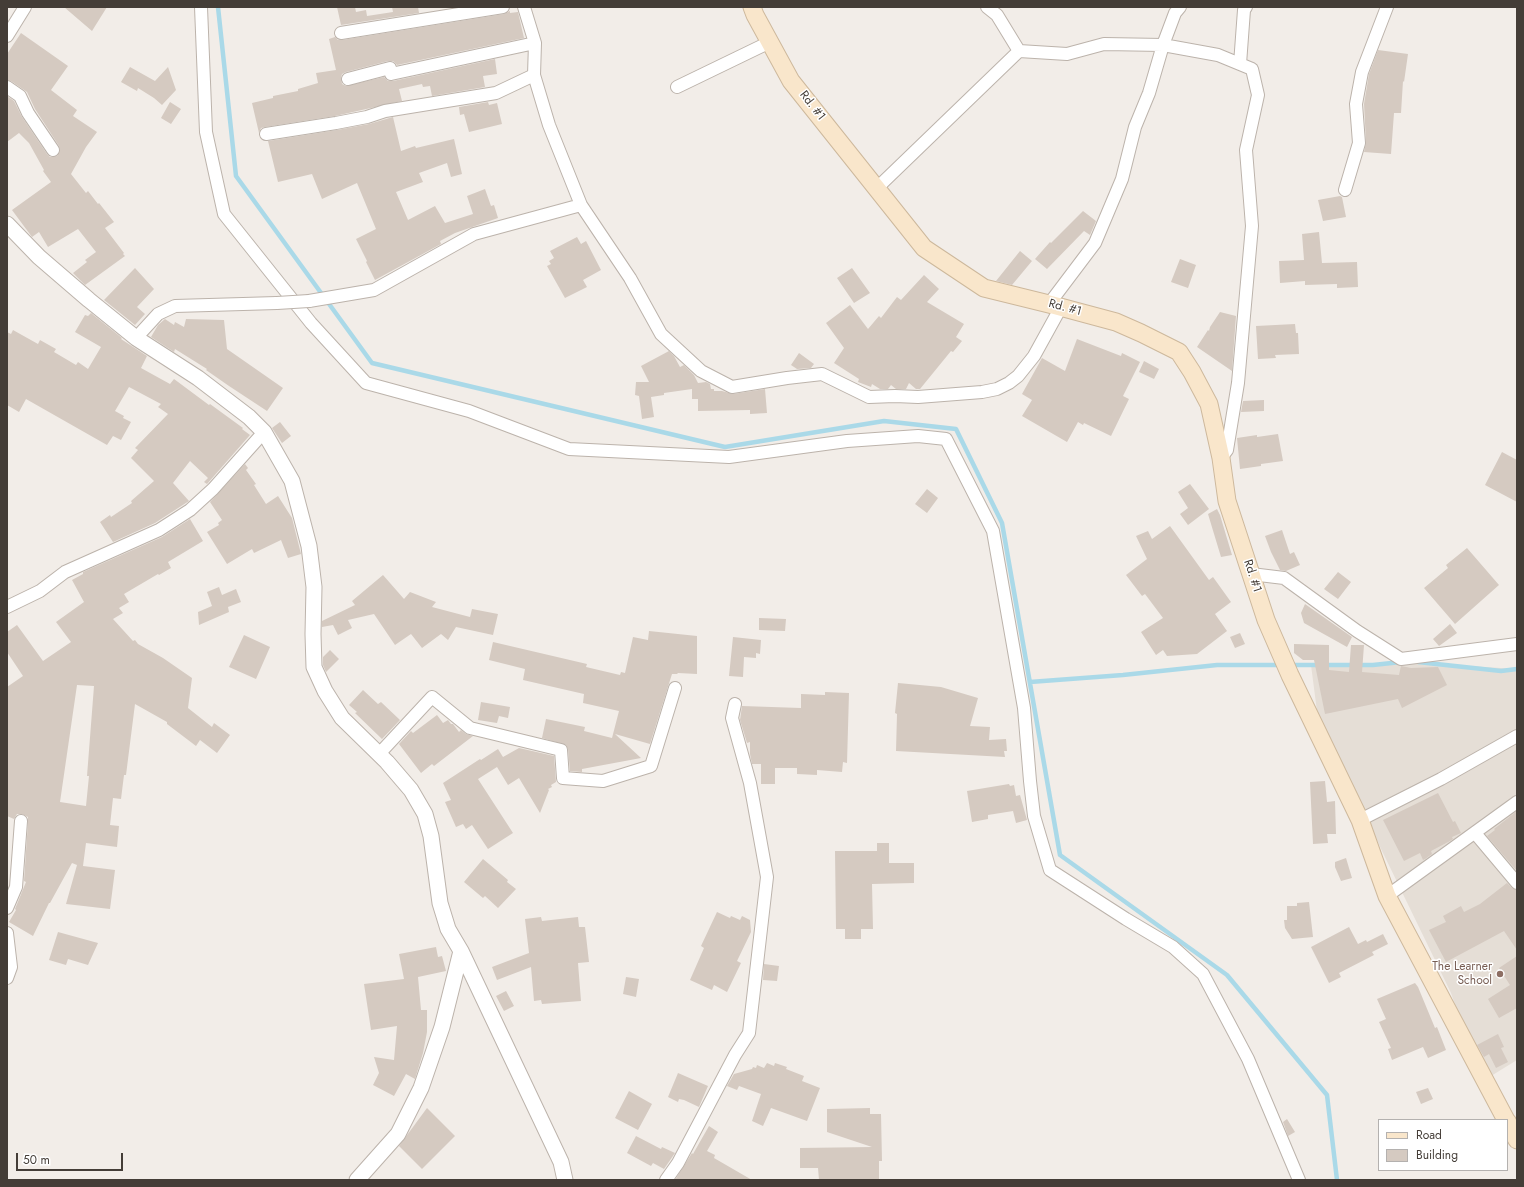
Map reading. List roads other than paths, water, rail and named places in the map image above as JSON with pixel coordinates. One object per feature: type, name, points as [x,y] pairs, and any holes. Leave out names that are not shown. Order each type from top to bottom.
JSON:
[{"type":"main road","name":"Rd. #1","points":[[752,7],[754,15],[792,81],[924,248],[984,288],[1055,305],[1116,322],[1179,352],[1192,372],[1209,404],[1227,501],[1266,620],[1287,669],[1360,820],[1387,896],[1506,1119]]},
{"type":"main road","name":"Rd. #1","points":[[1508,1123],[1517,1140]]},
{"type":"street","points":[[7,36],[25,7]]},
{"type":"street","points":[[201,7],[206,132],[224,214],[311,323],[366,383],[469,411],[569,449],[729,457],[862,440],[918,436],[946,439],[993,531],[1024,708],[1034,816],[1050,870],[1126,919],[1173,947],[1202,974],[1248,1059],[1299,1180]]},
{"type":"street","points":[[342,33],[504,7]]},
{"type":"street","points":[[524,7],[535,43],[534,75],[549,125],[580,205],[630,278],[661,334],[701,372],[732,387],[822,374],[869,397],[918,397],[982,392],[997,389],[1009,383],[1018,376],[1034,356],[1055,305],[1095,244],[1122,179],[1135,127],[1149,93],[1163,45],[1175,13],[1180,7]]},
{"type":"street","points":[[987,7],[997,15],[1019,51]]},
{"type":"street","points":[[1240,64],[1244,10],[1246,7]]},
{"type":"street","points":[[1345,190],[1359,143],[1356,104],[1362,72],[1386,7]]},
{"type":"street","points":[[677,88],[770,42]]},
{"type":"street","points":[[348,79],[390,68],[391,74],[535,43]]},
{"type":"street","points":[[877,188],[1019,51],[1067,54],[1104,44],[1163,45],[1218,55],[1252,69],[1258,95],[1246,150],[1252,226],[1238,383],[1227,450],[1220,458]]},
{"type":"street","points":[[266,134],[336,123],[366,117],[385,111],[496,93],[534,75]]},
{"type":"street","points":[[7,87],[20,96],[28,112],[53,150]]},
{"type":"street","points":[[136,338],[158,314],[175,306],[312,301],[374,290],[474,234],[580,205]]},
{"type":"street","points":[[7,224],[39,257],[89,300],[136,338],[198,378],[250,417],[264,432],[292,481],[309,546],[314,587],[314,667],[325,691],[342,718],[379,754],[411,790],[425,814],[431,836],[440,903],[448,930],[461,951],[561,1162],[565,1180]]},
{"type":"street","points":[[7,608],[40,591],[65,572],[159,530],[190,510],[214,489],[264,432]]},
{"type":"street","points":[[1251,574],[1284,578],[1357,631],[1402,658],[1517,644]]},
{"type":"street","points":[[379,754],[432,697],[470,728],[562,750],[564,778],[603,781],[651,766],[675,688]]},
{"type":"street","points":[[666,1180],[678,1163],[748,1033],[767,877],[750,783],[732,718],[735,704]]},
{"type":"street","points":[[1360,820],[1441,779],[1517,736]]},
{"type":"street","points":[[1387,896],[1517,802]]},
{"type":"street","points":[[7,908],[16,887],[21,821]]},
{"type":"street","points":[[1475,833],[1517,883]]},
{"type":"street","points":[[7,933],[11,966],[7,978]]},
{"type":"street","points":[[357,1180],[398,1134],[420,1088],[442,1027],[461,951]]},
{"type":"waterway","points":[[218,7],[236,176],[372,363],[725,447],[884,421],[956,429],[1002,523],[1060,855],[1227,975],[1327,1095],[1337,1180]]},
{"type":"waterway","points":[[1289,665],[1373,665],[1401,662]]},
{"type":"waterway","points":[[1418,662],[1501,671],[1517,669]]},
{"type":"waterway","points":[[1030,682],[1123,675],[1217,665],[1281,665]]},
{"type":"place","name":"The Learner School","points":[[1500,974]]}]
